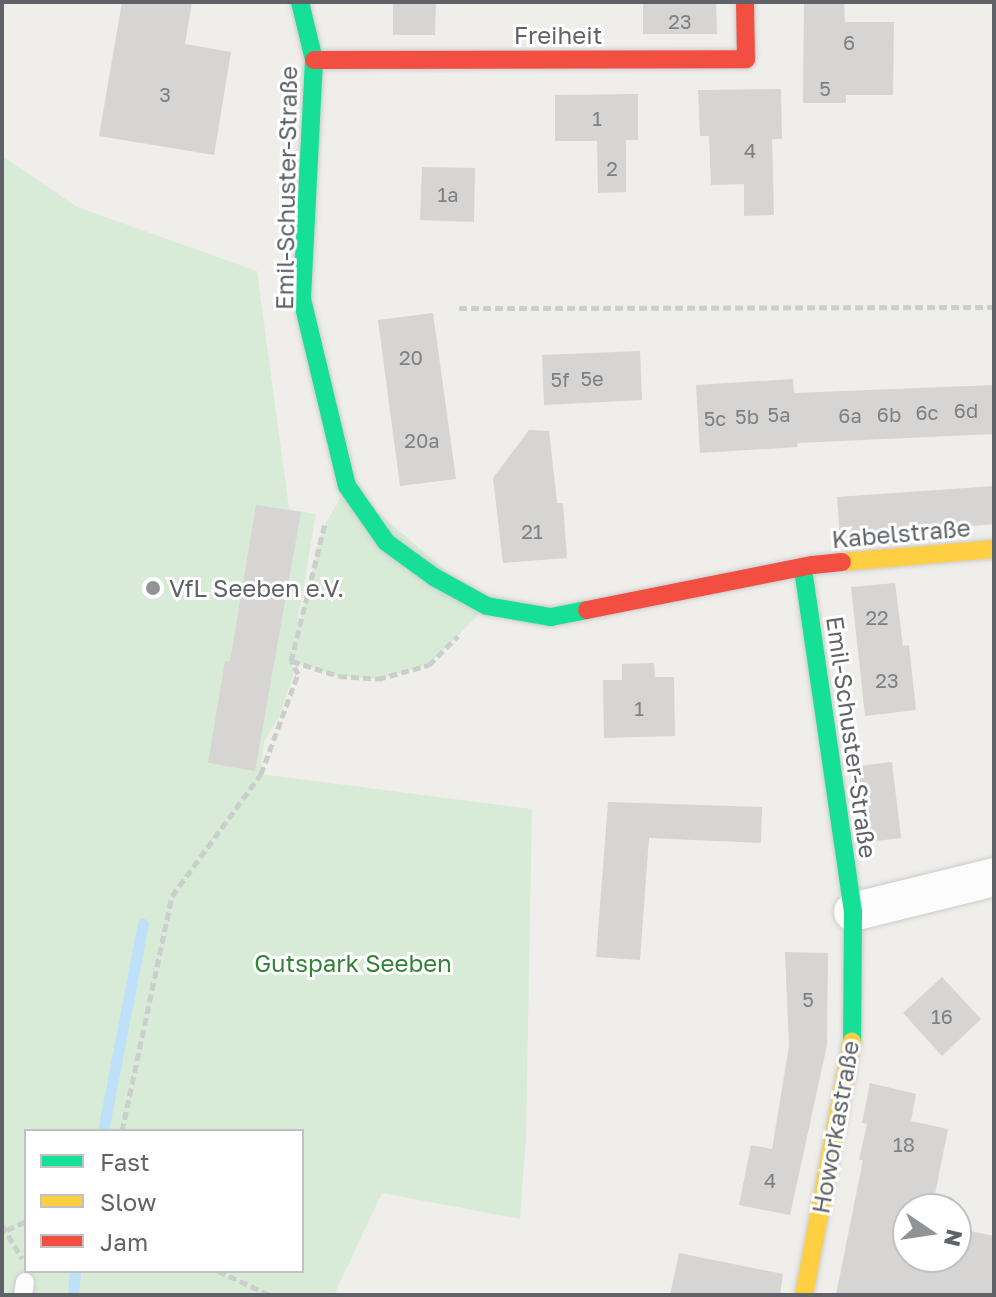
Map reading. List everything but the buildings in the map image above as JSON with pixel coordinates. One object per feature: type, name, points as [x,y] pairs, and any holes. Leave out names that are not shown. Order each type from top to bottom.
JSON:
[{"type":"street","name":"Emil-Schuster-Straße","points":[[300,2],[314,60],[302,299],[347,486],[386,542],[434,577],[487,606],[551,617],[808,567],[853,912]]},
{"type":"street","name":"Freiheit","points":[[314,60],[746,59],[745,2]]},
{"type":"street","name":"Kabelstraße","points":[[808,567],[994,549]]},
{"type":"street","points":[[853,912],[994,877]]},
{"type":"street","name":"Howorkastraße","points":[[804,1295],[852,1045],[853,912]]},
{"type":"path","points":[[459,308],[994,307]]},
{"type":"path","points":[[122,1129],[172,896],[261,774],[298,674],[291,661],[323,528],[347,486]]},
{"type":"path","points":[[291,661],[339,676],[378,679],[429,665],[487,606]]},
{"type":"path","points":[[4,1228],[24,1222]]},
{"type":"path","points":[[222,1273],[270,1295]]},
{"type":"green space","name":"Gutspark Seeben","points":[[2,156],[77,207],[257,271],[289,509],[316,514],[294,644],[323,528],[347,486],[487,606],[429,665],[378,679],[339,676],[292,662],[294,673],[279,717],[264,742],[260,774],[532,809],[526,1136],[520,1219],[382,1193],[334,1295],[2,1295]]},
{"type":"waterway","points":[[103,1129],[143,924]]},
{"type":"waterway","points":[[73,1295],[75,1273]]},
{"type":"traffic: fast","points":[[300,2],[314,60],[302,299],[347,486],[386,542],[434,577],[487,606],[551,617],[587,610]]},
{"type":"traffic: fast","points":[[803,569],[853,912],[852,1041]]},
{"type":"traffic: slow","points":[[842,562],[994,549]]},
{"type":"traffic: slow","points":[[804,1295],[852,1041]]},
{"type":"traffic: jam","points":[[314,60],[746,59],[745,2]]},
{"type":"traffic: jam","points":[[587,610],[813,565],[842,562]]},
{"type":"place","name":"VfL Seeben e.V.","points":[[153,588]]}]
